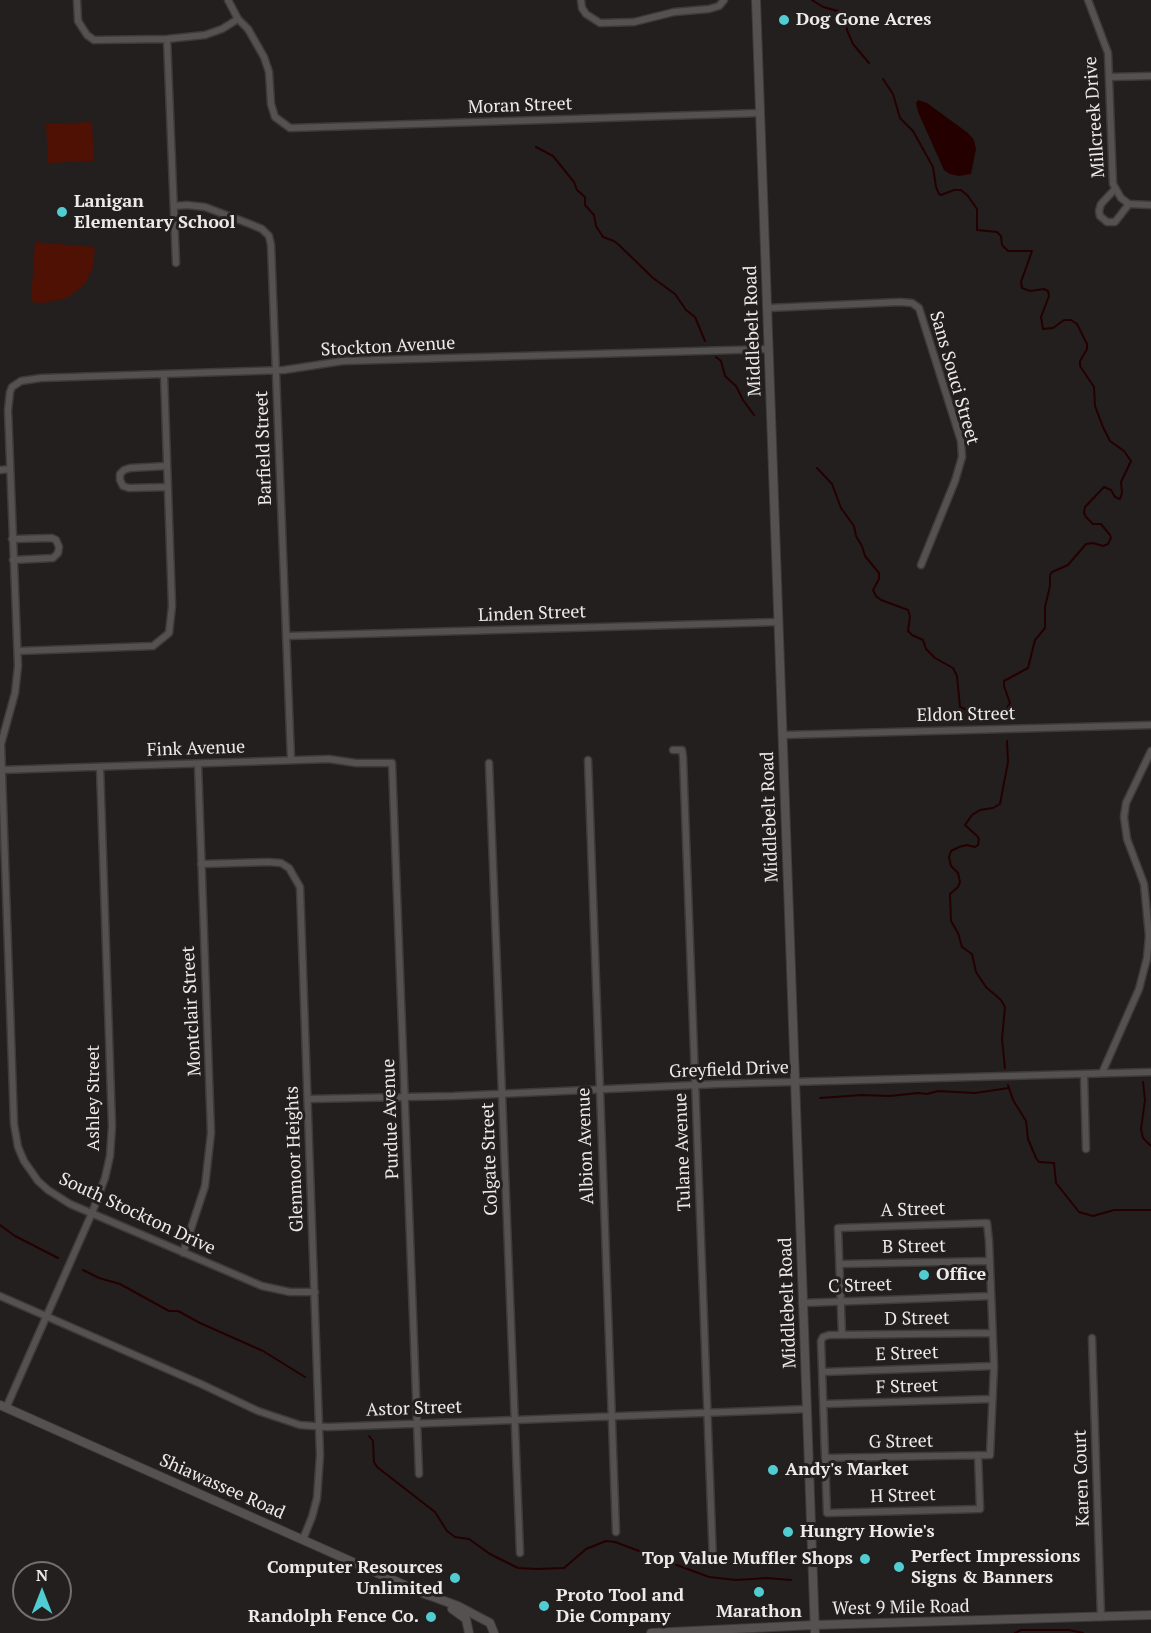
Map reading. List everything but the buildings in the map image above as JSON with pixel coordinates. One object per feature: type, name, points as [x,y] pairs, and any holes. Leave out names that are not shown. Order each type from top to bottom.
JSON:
[{"type":"street","points":[[77,0],[78,21],[87,36],[94,40],[205,36],[238,19],[228,0]]},
{"type":"street","points":[[581,0],[586,14],[600,23],[634,22],[674,12],[709,9],[719,6],[724,0]]},
{"type":"street","name":"Middlebelt Road","points":[[756,0],[815,1629]]},
{"type":"street","name":"Millcreek Drive","points":[[1088,0],[1108,53],[1113,184],[1121,198],[1129,204]]},
{"type":"street","name":"Moran Street","points":[[238,19],[264,57],[269,72],[271,104],[275,117],[290,128],[760,113]]},
{"type":"street","points":[[167,39],[176,263]]},
{"type":"street","points":[[1110,77],[1151,76]]},
{"type":"street","points":[[1116,189],[1101,204],[1099,211],[1100,216],[1107,222],[1115,222],[1129,204],[1151,205]]},
{"type":"street","name":"Barfield Street","points":[[174,206],[205,207],[256,227],[268,236],[271,245],[291,760]]},
{"type":"street","name":"Sans Souci Street","points":[[768,308],[900,302],[912,303],[919,308],[960,438],[962,457],[955,481],[921,565]]},
{"type":"street","name":"Stockton Avenue","points":[[12,387],[21,381],[41,378],[276,370],[343,361],[769,349]]},
{"type":"street","points":[[18,651],[153,646],[169,633],[172,606],[164,374]]},
{"type":"street","name":"South Stockton Drive","points":[[12,387],[8,397],[18,651],[17,683],[1,744],[1,770],[16,1140],[24,1161],[38,1181],[61,1199],[262,1286],[290,1292],[315,1293]]},
{"type":"street","points":[[167,466],[130,468],[120,474],[120,480],[123,486],[129,488],[168,487]]},
{"type":"street","points":[[0,470],[10,469]]},
{"type":"street","points":[[12,539],[52,538],[56,540],[59,548],[53,558],[13,560]]},
{"type":"street","name":"Linden Street","points":[[286,636],[778,622]]},
{"type":"street","name":"Eldon Street","points":[[783,735],[1151,725]]},
{"type":"street","name":"Tulane Avenue","points":[[672,750],[682,750],[713,1562]]},
{"type":"street","points":[[1102,1073],[1139,989],[1146,958],[1149,936],[1144,884],[1127,839],[1124,817],[1126,803],[1151,751]]},
{"type":"street","name":"Fink Avenue","points":[[1,770],[329,759],[356,763],[392,763]]},
{"type":"street","name":"Albion Avenue","points":[[588,760],[616,1532]]},
{"type":"street","name":"Purdue Avenue","points":[[392,763],[419,1474]]},
{"type":"street","name":"Colgate Street","points":[[489,763],[520,1553]]},
{"type":"street","name":"Montclair Street","points":[[183,1253],[205,1186],[210,1152],[210,1084],[198,764]]},
{"type":"street","name":"Ashley Street","points":[[3,1406],[46,1317],[92,1213],[108,1169],[112,1126],[100,767]]},
{"type":"street","name":"Glenmoor Heights","points":[[201,864],[281,863],[289,868],[297,878],[300,887],[320,1455],[317,1498],[303,1539]]},
{"type":"street","name":"Greyfield Drive","points":[[308,1099],[1151,1072]]},
{"type":"street","points":[[1084,1074],[1086,1149]]},
{"type":"street","name":"A Street","points":[[842,1335],[838,1228],[987,1223],[990,1261]]},
{"type":"street","points":[[978,1455],[990,1455],[994,1366],[990,1261]]},
{"type":"street","name":"B Street","points":[[840,1264],[990,1261]]},
{"type":"street","name":"Astor Street","points":[[0,1296],[274,1418],[300,1425],[319,1427],[417,1424],[807,1409]]},
{"type":"street","name":"C Street","points":[[802,1303],[991,1296]]},
{"type":"street","name":"D Street","points":[[842,1335],[992,1333]]},
{"type":"street","points":[[825,1458],[823,1337],[842,1335]]},
{"type":"street","name":"Karen Court","points":[[1092,1338],[1101,1617]]},
{"type":"street","name":"E Street","points":[[822,1372],[994,1366]]},
{"type":"street","name":"F Street","points":[[823,1404],[992,1399]]},
{"type":"street","name":"Shiawassee Road","points":[[3,1406],[481,1618],[490,1623],[494,1633]]},
{"type":"street","name":"G Street","points":[[825,1458],[978,1455]]},
{"type":"street","name":"H Street","points":[[825,1458],[826,1513],[980,1509],[978,1455]]},
{"type":"street","name":"Shiawassee Road","points":[[433,1597],[466,1619],[469,1633]]},
{"type":"street","name":"West 9 Mile Road","points":[[651,1633],[815,1629],[1151,1615]]},
{"type":"shaded area","points":[[918,100],[927,103],[974,140],[976,149],[971,174],[959,176],[944,170],[918,112],[916,103]]},
{"type":"shaded area","points":[[92,122],[94,161],[48,163],[46,124]]},
{"type":"shaded area","points":[[35,242],[95,247],[93,267],[85,284],[67,298],[43,303],[31,302]]},
{"type":"waterway","points":[[812,0],[823,7],[838,11],[845,17],[853,44],[869,63]]},
{"type":"waterway","points":[[883,79],[893,94],[900,118],[913,131],[933,167],[939,194],[961,190],[977,209],[977,230],[997,232],[1001,236],[1002,245],[1008,251],[1032,251],[1021,282],[1022,288],[1030,291],[1044,289],[1048,291],[1049,296],[1041,317],[1043,329],[1053,328],[1064,320],[1071,320],[1077,324],[1087,344],[1080,366],[1094,387],[1095,406],[1103,427],[1110,441],[1124,451],[1131,461],[1121,482],[1120,499],[1104,487],[1085,507],[1086,517],[1093,524],[1101,524],[1110,535],[1108,544],[1103,546],[1093,543],[1086,544],[1068,565],[1050,575],[1045,607],[1045,628],[1035,640],[1028,668],[1004,681],[1010,703],[1004,717]]},
{"type":"waterway","points":[[536,147],[553,156],[574,182],[577,190],[585,197],[585,205],[594,215],[596,226],[603,237],[614,241],[653,278],[675,294],[686,310],[695,317],[705,341]]},
{"type":"waterway","points":[[716,357],[721,361],[725,376],[736,386],[754,415]]},
{"type":"waterway","points":[[817,468],[832,484],[841,508],[854,526],[865,556],[879,573],[879,579],[873,590],[876,596],[908,610],[910,616],[908,631],[923,640],[926,649],[935,658],[953,668],[957,676],[960,707],[967,710]]},
{"type":"waterway","points":[[976,711],[982,716],[999,718],[1004,715]]},
{"type":"waterway","points":[[1005,1068],[1002,1039],[1005,1007],[1001,1000],[986,987],[976,972],[972,954],[962,947],[951,921],[950,894],[960,882],[949,857],[951,851],[959,847],[978,845],[979,839],[965,825],[972,815],[980,810],[993,808],[1000,804],[1008,762],[1007,741]]},
{"type":"waterway","points":[[1143,1082],[1145,1100],[1141,1129],[1143,1138],[1151,1146]]},
{"type":"waterway","points":[[1008,1085],[1013,1100],[1026,1121],[1028,1139],[1036,1158],[1039,1162],[1054,1163],[1056,1183],[1079,1212],[1093,1216],[1114,1210],[1151,1210]]},
{"type":"waterway","points":[[820,1098],[927,1094],[938,1091],[975,1093],[1009,1088]]},
{"type":"waterway","points":[[0,1225],[15,1236],[58,1258]]},
{"type":"waterway","points":[[83,1270],[99,1278],[120,1284],[169,1311],[178,1311],[263,1351],[305,1377]]},
{"type":"waterway","points":[[369,1436],[373,1441],[374,1462],[377,1467],[435,1512],[447,1531],[455,1537],[469,1539],[490,1554],[518,1568],[564,1568],[586,1549],[606,1541],[615,1542],[709,1577],[736,1580],[767,1578],[791,1580]]},
{"type":"waterway","points":[[1015,1633],[1021,1630],[1069,1630],[1083,1633]]},
{"type":"place","name":"Dog Gone Acres","points":[[784,20]]},
{"type":"place","name":"Lanigan Elementary School","points":[[62,212]]},
{"type":"place","name":"Office","points":[[924,1275]]},
{"type":"place","name":"Andy's Market","points":[[773,1470]]},
{"type":"place","name":"Hungry Howie's","points":[[788,1532]]},
{"type":"place","name":"Top Value Muffler Shops","points":[[865,1559]]},
{"type":"place","name":"Perfect Impressions Signs & Banners","points":[[899,1567]]},
{"type":"place","name":"Computer Resources Unlimited","points":[[455,1578]]},
{"type":"place","name":"Marathon","points":[[759,1592]]},
{"type":"place","name":"Proto Tool and Die Company","points":[[544,1606]]},
{"type":"place","name":"Randolph Fence Co.","points":[[431,1617]]}]
